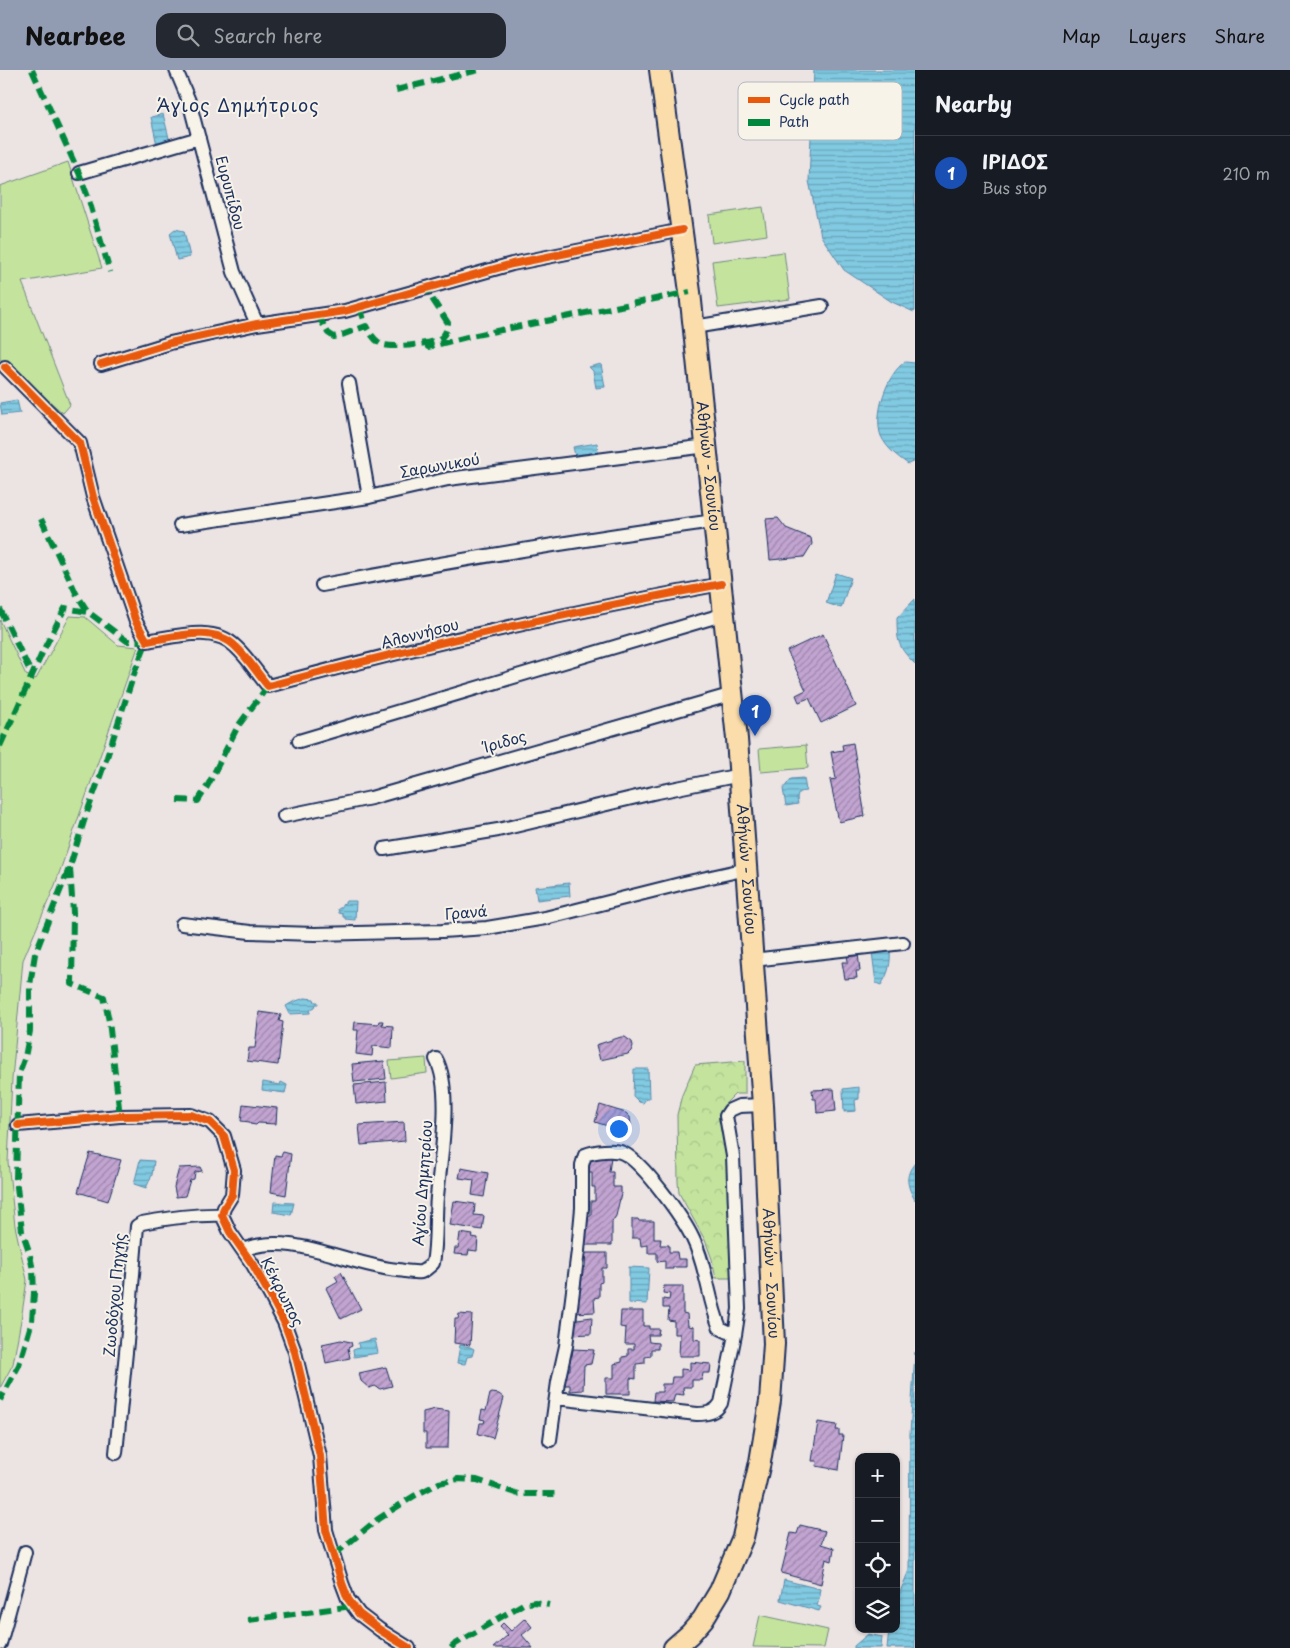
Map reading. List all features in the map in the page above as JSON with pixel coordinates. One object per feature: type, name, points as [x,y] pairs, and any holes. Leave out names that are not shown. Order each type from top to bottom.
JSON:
[{"type":"main road","name":"Αθήνών - Σουνίου","points":[[660,70],[694,327],[733,694],[763,1105],[774,1344],[770,1401],[763,1444],[743,1537],[720,1591],[703,1619],[674,1648]]},
{"type":"street","name":"Ευρυπίδου","points":[[176,70],[189,101],[234,272],[257,324]]},
{"type":"street","points":[[79,173],[199,138]]},
{"type":"street","points":[[101,364],[170,344],[257,324],[345,311],[512,264],[682,230]]},
{"type":"street","points":[[694,327],[822,306]]},
{"type":"street","name":"Αλοννήσου","points":[[5,367],[80,443],[92,497],[136,622],[147,641],[207,634],[220,637],[236,646],[268,686],[507,627],[612,604],[721,584]]},
{"type":"street","points":[[349,383],[369,497]]},
{"type":"street","name":"Σαρωνικού","points":[[180,525],[369,497],[448,479],[707,446]]},
{"type":"street","points":[[322,585],[616,534],[714,520]]},
{"type":"street","points":[[299,741],[725,614]]},
{"type":"street","name":"Ίριδος","points":[[284,816],[370,798],[733,694]]},
{"type":"street","points":[[384,849],[498,830],[653,793],[740,775]]},
{"type":"street","name":"Γρανά","points":[[182,924],[250,932],[315,934],[434,932],[487,928],[545,918],[684,882],[747,869]]},
{"type":"street","points":[[753,960],[904,943]]},
{"type":"street","name":"Αγίου Δημητρίου","points":[[243,1250],[265,1244],[286,1245],[381,1269],[419,1272],[427,1269],[433,1263],[435,1253],[437,1197],[444,1110],[440,1066],[436,1059]]},
{"type":"street","points":[[556,1398],[697,1414],[718,1409],[739,1309],[733,1156],[726,1116],[730,1110],[739,1106],[763,1105]]},
{"type":"street","points":[[18,1126],[120,1116],[191,1115],[210,1122],[224,1136],[234,1170],[232,1195],[222,1215]]},
{"type":"street","points":[[550,1440],[566,1346],[578,1251],[582,1208],[582,1165],[586,1155],[595,1151],[621,1152],[632,1159],[675,1209],[694,1240],[704,1269],[714,1315],[720,1328],[735,1335]]},
{"type":"street","name":"Ζωοδόχου Πηγής","points":[[116,1453],[137,1226],[142,1223],[196,1214],[222,1215]]},
{"type":"street","name":"Κέκρωπος","points":[[222,1215],[230,1232],[253,1265],[284,1322],[295,1352],[320,1456],[326,1530],[348,1599],[359,1614],[409,1648]]},
{"type":"street","points":[[0,1644],[25,1552]]},
{"type":"green space","points":[[68,162],[102,268],[22,282],[70,405],[63,413],[0,359],[0,186]]},
{"type":"green space","points":[[763,207],[767,235],[712,243],[709,215]]},
{"type":"green space","points":[[784,252],[790,299],[718,308],[712,261]]},
{"type":"green space","points":[[70,616],[85,617],[118,645],[138,647],[55,885],[23,960],[12,1079],[8,1162],[15,1226],[27,1280],[13,1364],[0,1388],[0,620],[26,675],[36,679]]},
{"type":"green space","points":[[806,745],[808,768],[761,772],[759,749]]},
{"type":"green space","points":[[426,1058],[427,1073],[391,1078],[389,1061]]},
{"type":"green space","points":[[745,1061],[745,1094],[735,1094],[721,1111],[720,1123],[728,1163],[732,1278],[716,1278],[705,1240],[679,1193],[677,1115],[682,1095],[695,1065]]},
{"type":"green space","points":[[760,1615],[828,1630],[824,1648],[753,1647]]},
{"type":"water","points":[[814,70],[915,70],[914,312],[892,302],[844,270],[821,236],[809,181],[811,140],[902,140],[902,82],[813,82]]},
{"type":"water","points":[[163,114],[170,142],[157,145],[151,117]]},
{"type":"water","points":[[175,229],[184,231],[190,257],[177,260],[170,233]]},
{"type":"water","points":[[905,362],[915,363],[915,461],[908,464],[886,445],[879,428],[880,407],[887,385],[898,368]]},
{"type":"water","points":[[601,364],[605,387],[596,388],[593,371],[589,367]]},
{"type":"water","points":[[17,400],[20,413],[2,415],[0,403]]},
{"type":"water","points":[[597,443],[598,452],[575,455],[573,447]]},
{"type":"water","points":[[836,573],[851,578],[841,608],[826,603]]},
{"type":"water","points":[[915,599],[915,664],[900,644],[897,633],[897,618]]},
{"type":"water","points":[[804,778],[806,791],[798,795],[798,804],[786,806],[783,789],[791,779]]},
{"type":"water","points":[[569,883],[570,896],[537,900],[535,887]]},
{"type":"water","points":[[346,901],[356,901],[355,920],[345,919],[343,914],[339,913],[338,909]]},
{"type":"water","points":[[890,949],[889,968],[881,985],[876,983],[872,952]]},
{"type":"water","points":[[305,998],[314,999],[318,1004],[311,1009],[310,1013],[290,1014],[286,1006]]},
{"type":"water","points":[[634,1069],[648,1069],[649,1098],[643,1103],[633,1096]]},
{"type":"water","points":[[263,1082],[280,1085],[281,1082],[287,1085],[285,1093],[262,1090]]},
{"type":"water","points":[[859,1087],[859,1099],[855,1100],[856,1111],[844,1112],[843,1089]]},
{"type":"water","points":[[140,1160],[154,1161],[152,1175],[146,1188],[134,1184]]},
{"type":"water","points":[[915,1163],[915,1200],[910,1190],[908,1177]]},
{"type":"water","points":[[274,1202],[294,1203],[291,1215],[273,1212]]},
{"type":"water","points":[[629,1267],[649,1268],[647,1304],[629,1303]]},
{"type":"water","points":[[375,1339],[378,1353],[354,1357],[353,1350],[359,1348],[358,1343]]},
{"type":"water","points":[[460,1345],[474,1349],[472,1356],[467,1357],[465,1364],[457,1363]]},
{"type":"water","points":[[915,1352],[915,1648],[887,1648],[889,1633],[900,1633],[900,1592],[909,1570],[910,1434]]},
{"type":"water","points":[[784,1580],[820,1589],[817,1606],[821,1607],[819,1611],[780,1600]]},
{"type":"water","points":[[868,1634],[882,1637],[881,1648],[854,1648],[854,1646]]},
{"type":"building","points":[[778,518],[786,528],[811,538],[812,544],[804,557],[770,560],[766,519]]},
{"type":"building","points":[[823,634],[856,706],[821,723],[809,698],[799,702],[796,695],[806,690],[787,651]]},
{"type":"building","points":[[853,743],[865,816],[839,822],[830,780],[836,779],[831,752],[843,750],[842,745]]},
{"type":"building","points":[[847,953],[858,953],[860,971],[856,971],[857,978],[845,979],[842,962],[848,962]]},
{"type":"building","points":[[259,1012],[281,1015],[279,1021],[283,1022],[278,1065],[247,1061],[249,1048],[255,1048]]},
{"type":"building","points":[[379,1021],[383,1021],[382,1025],[393,1026],[392,1048],[373,1046],[372,1056],[356,1054],[358,1030],[354,1030],[355,1022],[378,1024]]},
{"type":"building","points":[[625,1037],[632,1042],[631,1051],[628,1054],[600,1060],[596,1045]]},
{"type":"building","points":[[384,1061],[386,1079],[354,1082],[352,1064]]},
{"type":"building","points":[[386,1082],[387,1101],[356,1104],[354,1085]]},
{"type":"building","points":[[834,1089],[836,1111],[817,1113],[816,1099],[813,1099],[812,1090]]},
{"type":"building","points":[[243,1104],[277,1108],[276,1124],[258,1123],[256,1125],[241,1121]]},
{"type":"building","points":[[600,1105],[626,1113],[630,1117],[631,1125],[628,1129],[620,1130],[595,1122]]},
{"type":"building","points":[[404,1122],[405,1141],[361,1145],[359,1125]]},
{"type":"building","points":[[283,1152],[291,1154],[286,1195],[271,1192],[275,1155],[281,1156]]},
{"type":"building","points":[[90,1153],[121,1160],[108,1201],[78,1192]]},
{"type":"building","points":[[587,1156],[611,1157],[609,1172],[613,1172],[613,1187],[621,1187],[616,1216],[612,1222],[612,1245],[583,1245],[583,1231],[586,1231],[587,1216],[591,1216],[591,1201],[595,1201],[595,1187],[592,1187],[592,1172],[587,1172]]},
{"type":"building","points":[[200,1167],[202,1171],[195,1172],[194,1179],[190,1180],[185,1196],[176,1197],[174,1187],[179,1168]]},
{"type":"building","points":[[461,1168],[488,1173],[484,1197],[472,1195],[474,1180],[459,1178]]},
{"type":"building","points":[[454,1201],[475,1204],[474,1215],[484,1216],[482,1230],[450,1225]]},
{"type":"building","points":[[632,1219],[654,1221],[654,1239],[661,1239],[660,1245],[669,1245],[669,1252],[677,1252],[678,1259],[686,1259],[686,1267],[665,1269],[665,1261],[657,1262],[657,1253],[648,1253],[648,1245],[641,1246],[640,1238],[632,1238]]},
{"type":"building","points":[[460,1233],[473,1235],[472,1237],[478,1238],[477,1251],[469,1250],[468,1255],[454,1254],[455,1248],[458,1248]]},
{"type":"building","points":[[586,1253],[607,1253],[607,1268],[602,1268],[599,1297],[594,1298],[595,1312],[573,1313],[578,1282],[581,1282],[582,1268],[585,1267]]},
{"type":"building","points":[[341,1272],[361,1309],[341,1319],[326,1288],[338,1281],[335,1276]]},
{"type":"building","points":[[664,1286],[683,1286],[683,1313],[687,1314],[688,1326],[694,1327],[694,1339],[700,1340],[700,1356],[679,1356],[680,1334],[674,1334],[674,1321],[668,1320],[669,1308],[663,1308],[663,1299],[669,1300],[670,1294],[663,1293]]},
{"type":"building","points":[[621,1311],[643,1311],[643,1326],[649,1326],[649,1329],[659,1329],[658,1335],[648,1335],[649,1342],[658,1343],[658,1349],[651,1349],[651,1356],[645,1357],[645,1363],[636,1364],[636,1379],[630,1378],[630,1394],[606,1394],[606,1378],[614,1378],[614,1364],[622,1362],[622,1357],[628,1356],[628,1349],[634,1349],[634,1344],[625,1344],[626,1328],[620,1327]]},
{"type":"building","points":[[459,1314],[472,1315],[470,1345],[454,1343],[455,1319],[458,1319]]},
{"type":"building","points":[[592,1317],[591,1334],[570,1335],[570,1320]]},
{"type":"building","points":[[341,1340],[351,1342],[352,1346],[348,1348],[350,1358],[326,1363],[322,1344]]},
{"type":"building","points":[[573,1349],[594,1350],[591,1364],[584,1365],[583,1390],[570,1391],[570,1385],[565,1385],[565,1370],[570,1370],[570,1364],[568,1364],[569,1357],[572,1356]]},
{"type":"building","points":[[690,1362],[711,1364],[710,1373],[703,1373],[702,1380],[692,1380],[692,1387],[683,1387],[684,1395],[675,1394],[673,1402],[653,1401],[654,1392],[662,1392],[662,1384],[671,1384],[672,1377],[681,1377],[681,1369],[690,1370]]},
{"type":"building","points":[[386,1367],[392,1386],[380,1389],[375,1386],[369,1388],[361,1381],[359,1373]]},
{"type":"building","points":[[490,1394],[499,1394],[504,1398],[493,1438],[478,1434],[480,1423],[484,1423],[485,1420],[480,1419],[482,1410],[486,1411]]},
{"type":"building","points":[[435,1409],[449,1411],[448,1448],[426,1448],[426,1433],[423,1433],[423,1412]]},
{"type":"building","points":[[818,1422],[837,1425],[836,1430],[839,1430],[839,1435],[843,1435],[839,1470],[816,1466],[817,1461],[812,1461]]},
{"type":"building","points":[[800,1525],[825,1531],[821,1544],[834,1548],[832,1561],[826,1559],[821,1584],[781,1573],[791,1533],[797,1534]]},
{"type":"building","points":[[525,1618],[532,1627],[522,1635],[533,1648],[493,1648],[508,1635],[500,1626],[503,1623],[511,1631]]},
{"type":"marked path","points":[[32,70],[79,173],[110,272]]},
{"type":"marked path","points":[[396,90],[479,70]]},
{"type":"marked path","points":[[318,315],[328,333],[334,337],[366,326],[381,344],[403,346],[431,342],[442,337],[448,323],[427,288]]},
{"type":"marked path","points":[[432,342],[428,347],[471,336],[690,292]]},
{"type":"marked path","points":[[360,307],[366,326]]},
{"type":"marked path","points":[[41,519],[76,593],[88,612]]},
{"type":"marked path","points":[[0,746],[44,649],[65,608],[88,612],[127,641],[147,641],[135,671],[70,866],[35,954],[30,985],[30,1031],[25,1057],[19,1073],[16,1178],[22,1231],[33,1270],[32,1321],[19,1365],[0,1400]]},
{"type":"marked path","points":[[0,609],[32,675]]},
{"type":"marked path","points":[[177,800],[198,801],[238,726],[268,686]]},
{"type":"marked path","points":[[70,868],[73,912],[72,984],[104,997],[109,1021],[120,1116]]},
{"type":"marked path","points":[[334,1555],[378,1519],[414,1496],[439,1483],[458,1479],[477,1480],[518,1494],[556,1494]]},
{"type":"marked path","points":[[451,1648],[523,1604],[535,1602],[549,1605]]},
{"type":"marked path","points":[[248,1620],[353,1606]]},
{"type":"cycle path","points":[[101,364],[170,343],[257,324],[345,311],[512,264],[682,230]]},
{"type":"cycle path","points":[[5,367],[80,443],[93,497],[136,622],[147,641],[193,634],[217,636],[227,640],[236,647],[268,686],[494,630],[721,584]]},
{"type":"cycle path","points":[[18,1125],[120,1116],[191,1115],[210,1122],[224,1136],[234,1170],[232,1195],[222,1215],[230,1232],[253,1265],[270,1295],[284,1322],[295,1352],[320,1456],[326,1530],[342,1583],[348,1599],[359,1614],[409,1648]]},
{"type":"place","name":"ΙΡΙΔΟΣ","points":[[755,736]]},
{"type":"district","name":"Άγιος Δημήτριος","points":[[238,106]]}]
